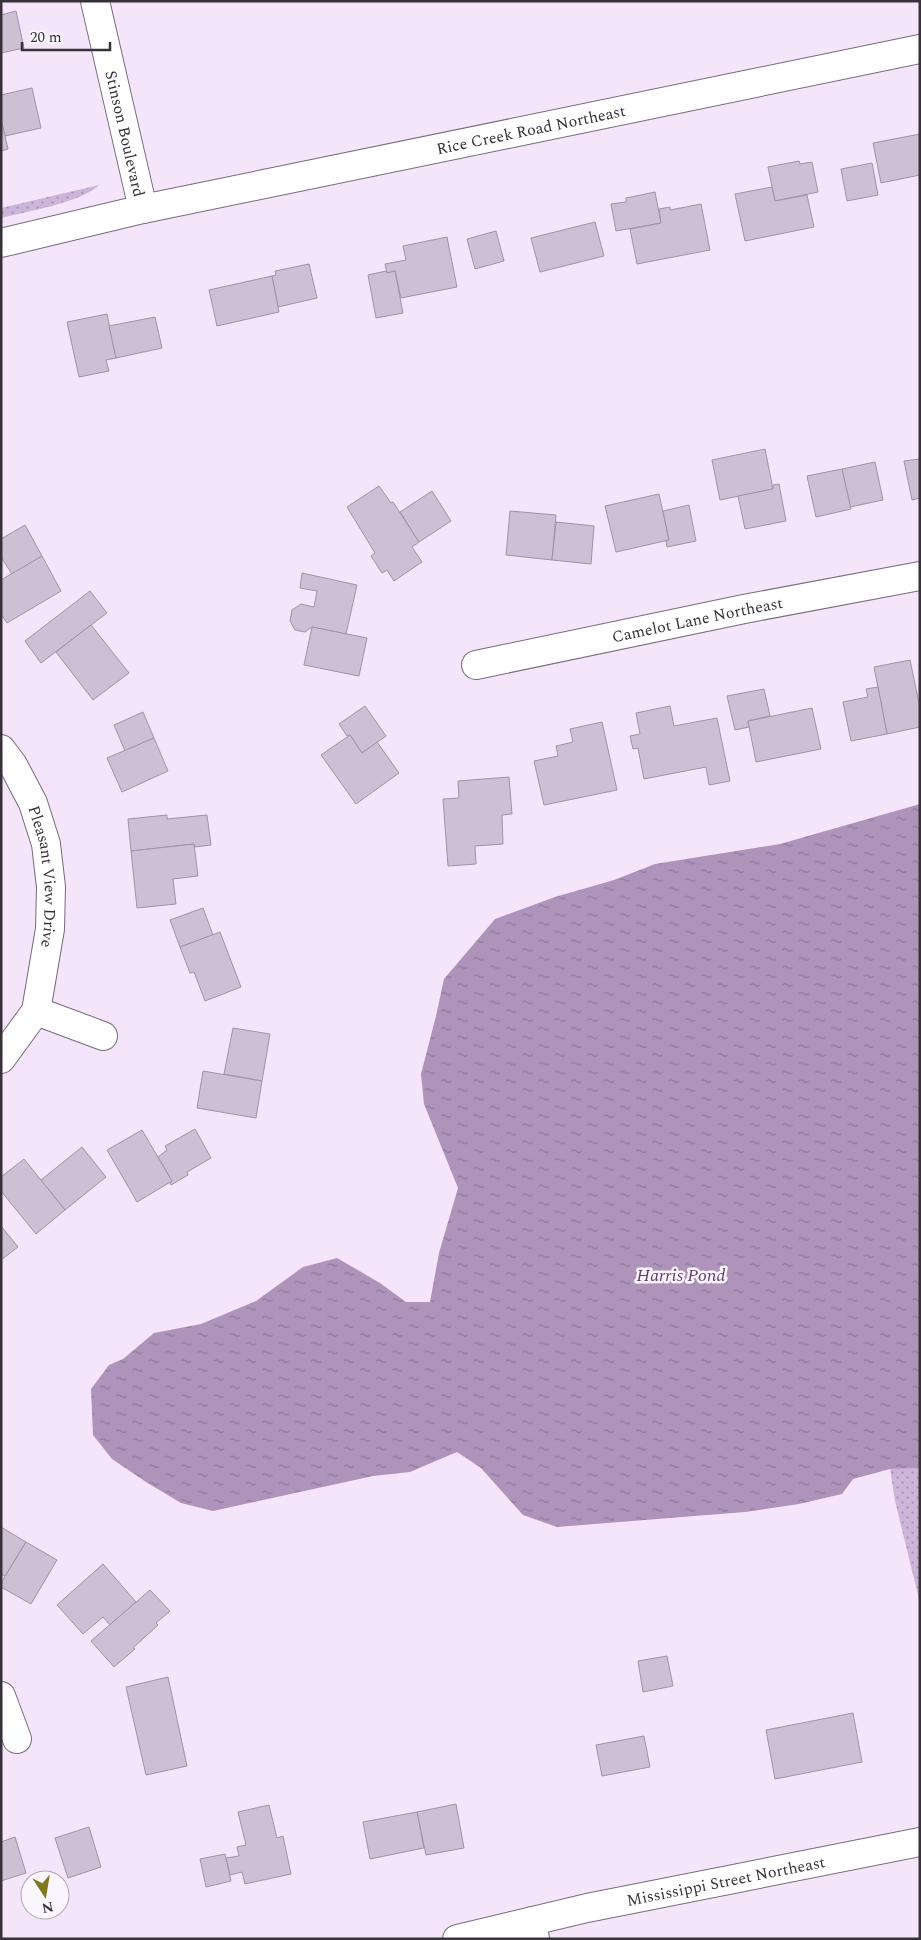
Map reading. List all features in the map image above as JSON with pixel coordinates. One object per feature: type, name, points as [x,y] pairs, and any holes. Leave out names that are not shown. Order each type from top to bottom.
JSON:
[{"type":"street","name":"Stinson Boulevard","points":[[95,1],[142,209]]},
{"type":"street","name":"Rice Creek Road Northeast","points":[[1,242],[142,209],[920,49]]},
{"type":"street","name":"Camelot Lane Northeast","points":[[476,666],[744,609],[920,576]]},
{"type":"street","name":"Pleasant View Drive","points":[[1,749],[13,765],[33,803],[46,844],[51,887],[50,930],[36,1011],[1,1059]]},
{"type":"street","points":[[36,1011],[103,1036]]},
{"type":"street","points":[[1,1696],[16,1739]]},
{"type":"street","name":"Mississippi Street Northeast","points":[[457,1939],[534,1930],[920,1842]]},
{"type":"shaded area","points":[[99,185],[91,191],[67,201],[1,218],[1,208]]},
{"type":"shaded area","points":[[920,1468],[920,1603],[895,1501],[890,1469]]},
{"type":"water","name":"Harris Pond","points":[[920,804],[920,1468],[890,1469],[853,1479],[842,1494],[799,1504],[745,1512],[557,1527],[523,1515],[481,1468],[457,1452],[410,1472],[373,1476],[213,1511],[181,1503],[146,1482],[112,1459],[93,1435],[91,1389],[109,1365],[123,1359],[154,1333],[201,1324],[256,1301],[303,1267],[337,1258],[380,1283],[406,1302],[430,1302],[439,1253],[458,1188],[424,1104],[421,1074],[444,979],[495,919],[555,897],[614,880],[655,864],[780,844]]},
{"type":"building","points":[[16,11],[24,48],[1,53],[1,15]]},
{"type":"building","points":[[32,88],[41,128],[5,136],[1,119],[1,95]]},
{"type":"building","points":[[1,119],[8,149],[1,151]]},
{"type":"building","points":[[920,134],[920,175],[881,183],[873,143]]},
{"type":"building","points":[[799,161],[800,164],[812,162],[818,192],[775,201],[768,167]]},
{"type":"building","points":[[872,163],[878,195],[847,201],[841,169]]},
{"type":"building","points":[[772,187],[775,201],[807,195],[814,227],[745,241],[735,194]]},
{"type":"building","points":[[655,192],[661,223],[616,231],[611,204],[626,202],[626,198]]},
{"type":"building","points":[[701,204],[710,250],[637,264],[630,229],[661,223],[659,209],[670,207],[670,210]]},
{"type":"building","points":[[595,222],[604,256],[540,272],[531,238]]},
{"type":"building","points":[[496,231],[504,261],[475,269],[467,239]]},
{"type":"building","points":[[447,237],[457,287],[401,298],[395,271],[387,273],[385,264],[406,260],[403,246]]},
{"type":"building","points":[[309,264],[317,298],[278,307],[272,276],[276,275],[275,271]]},
{"type":"building","points":[[386,271],[387,273],[395,271],[403,313],[376,318],[368,275]]},
{"type":"building","points":[[272,276],[279,312],[217,326],[209,290]]},
{"type":"building","points":[[107,314],[116,358],[106,360],[109,371],[79,377],[67,322]]},
{"type":"building","points":[[155,317],[162,348],[116,358],[109,326]]},
{"type":"building","points":[[765,449],[773,489],[720,500],[712,460]]},
{"type":"building","points":[[920,459],[920,498],[912,500],[904,461]]},
{"type":"building","points":[[875,462],[883,500],[850,507],[842,469]]},
{"type":"building","points":[[842,469],[851,509],[816,517],[807,476]]},
{"type":"building","points":[[779,484],[786,521],[745,529],[738,496],[773,489],[773,485]]},
{"type":"building","points":[[379,486],[391,503],[393,502],[419,542],[412,547],[422,562],[394,581],[387,570],[382,573],[371,556],[375,553],[347,507]]},
{"type":"building","points":[[432,491],[451,521],[419,542],[400,512]]},
{"type":"building","points":[[659,494],[669,540],[616,552],[605,506]]},
{"type":"building","points":[[689,505],[696,541],[667,547],[666,541],[669,540],[663,511]]},
{"type":"building","points":[[510,511],[556,515],[552,560],[506,555]]},
{"type":"building","points":[[556,522],[594,526],[591,564],[552,560]]},
{"type":"building","points":[[25,525],[42,556],[12,574],[1,557],[1,539]]},
{"type":"building","points":[[42,556],[61,591],[7,623],[1,614],[1,580]]},
{"type":"building","points":[[302,573],[357,585],[346,634],[312,627],[305,632],[295,630],[290,621],[292,610],[301,604],[314,607],[317,591],[300,588]]},
{"type":"building","points":[[90,591],[107,613],[41,663],[25,641]]},
{"type":"building","points":[[91,625],[129,673],[93,700],[56,652]]},
{"type":"building","points":[[312,627],[367,638],[359,676],[304,665]]},
{"type":"building","points":[[910,660],[920,708],[920,727],[887,734],[874,667]]},
{"type":"building","points":[[878,687],[887,734],[851,741],[843,702],[868,697],[866,689]]},
{"type":"building","points":[[764,689],[770,716],[748,721],[749,727],[735,730],[727,696]]},
{"type":"building","points":[[365,706],[386,736],[362,753],[350,735],[347,736],[339,724]]},
{"type":"building","points":[[670,706],[674,726],[717,718],[730,781],[709,785],[706,767],[644,779],[638,748],[633,749],[630,736],[640,734],[636,713]]},
{"type":"building","points":[[812,708],[821,749],[756,762],[748,721]]},
{"type":"building","points":[[143,712],[154,738],[125,751],[114,725]]},
{"type":"building","points":[[602,722],[617,790],[544,805],[534,761],[558,756],[556,746],[573,742],[570,729]]},
{"type":"building","points":[[350,735],[362,753],[377,742],[399,773],[356,804],[321,755]]},
{"type":"building","points":[[154,738],[168,771],[122,792],[107,758]]},
{"type":"building","points":[[509,777],[512,814],[502,815],[503,844],[475,846],[476,864],[448,866],[443,799],[459,798],[458,781]]},
{"type":"building","points":[[167,815],[167,819],[207,815],[211,845],[195,847],[194,844],[131,851],[128,819]]},
{"type":"building","points":[[194,844],[198,876],[173,879],[176,904],[137,908],[131,851]]},
{"type":"building","points":[[203,908],[213,935],[180,947],[170,920]]},
{"type":"building","points":[[220,932],[241,987],[205,1001],[194,972],[190,973],[180,947]]},
{"type":"building","points":[[233,1028],[270,1034],[262,1081],[224,1074]]},
{"type":"building","points":[[203,1071],[262,1081],[256,1118],[197,1108]]},
{"type":"building","points":[[195,1129],[211,1158],[187,1172],[188,1175],[171,1185],[172,1181],[158,1157],[167,1150],[165,1146]]},
{"type":"building","points":[[142,1130],[172,1181],[137,1202],[107,1150]]},
{"type":"building","points":[[82,1147],[106,1177],[65,1210],[41,1180]]},
{"type":"building","points":[[24,1159],[65,1210],[36,1234],[1,1191],[1,1177]]},
{"type":"building","points":[[1,1226],[18,1247],[1,1260]]},
{"type":"building","points":[[1,1527],[26,1542],[5,1576],[1,1574]]},
{"type":"building","points":[[26,1542],[57,1560],[31,1604],[1,1587],[1,1583]]},
{"type":"building","points":[[103,1564],[136,1602],[110,1625],[103,1617],[83,1634],[57,1605]]},
{"type":"building","points":[[150,1590],[170,1611],[133,1648],[135,1649],[114,1667],[91,1641]]},
{"type":"building","points":[[667,1656],[673,1686],[643,1692],[638,1661]]},
{"type":"building","points":[[168,1677],[187,1766],[146,1775],[126,1687]]},
{"type":"building","points":[[853,1713],[862,1762],[775,1779],[766,1730]]},
{"type":"building","points":[[644,1736],[650,1767],[602,1776],[596,1745]]},
{"type":"building","points":[[456,1804],[464,1848],[426,1855],[417,1812]]},
{"type":"building","points":[[269,1805],[277,1838],[283,1836],[291,1874],[245,1884],[242,1872],[230,1875],[226,1858],[239,1856],[237,1847],[246,1845],[238,1812]]},
{"type":"building","points":[[417,1812],[424,1848],[370,1859],[363,1822]]},
{"type":"building","points":[[89,1827],[101,1867],[70,1877],[70,1870],[65,1870],[55,1838]]},
{"type":"building","points":[[15,1837],[25,1870],[20,1870],[20,1875],[1,1881],[1,1842]]},
{"type":"building","points":[[225,1854],[231,1881],[206,1887],[200,1859]]}]
